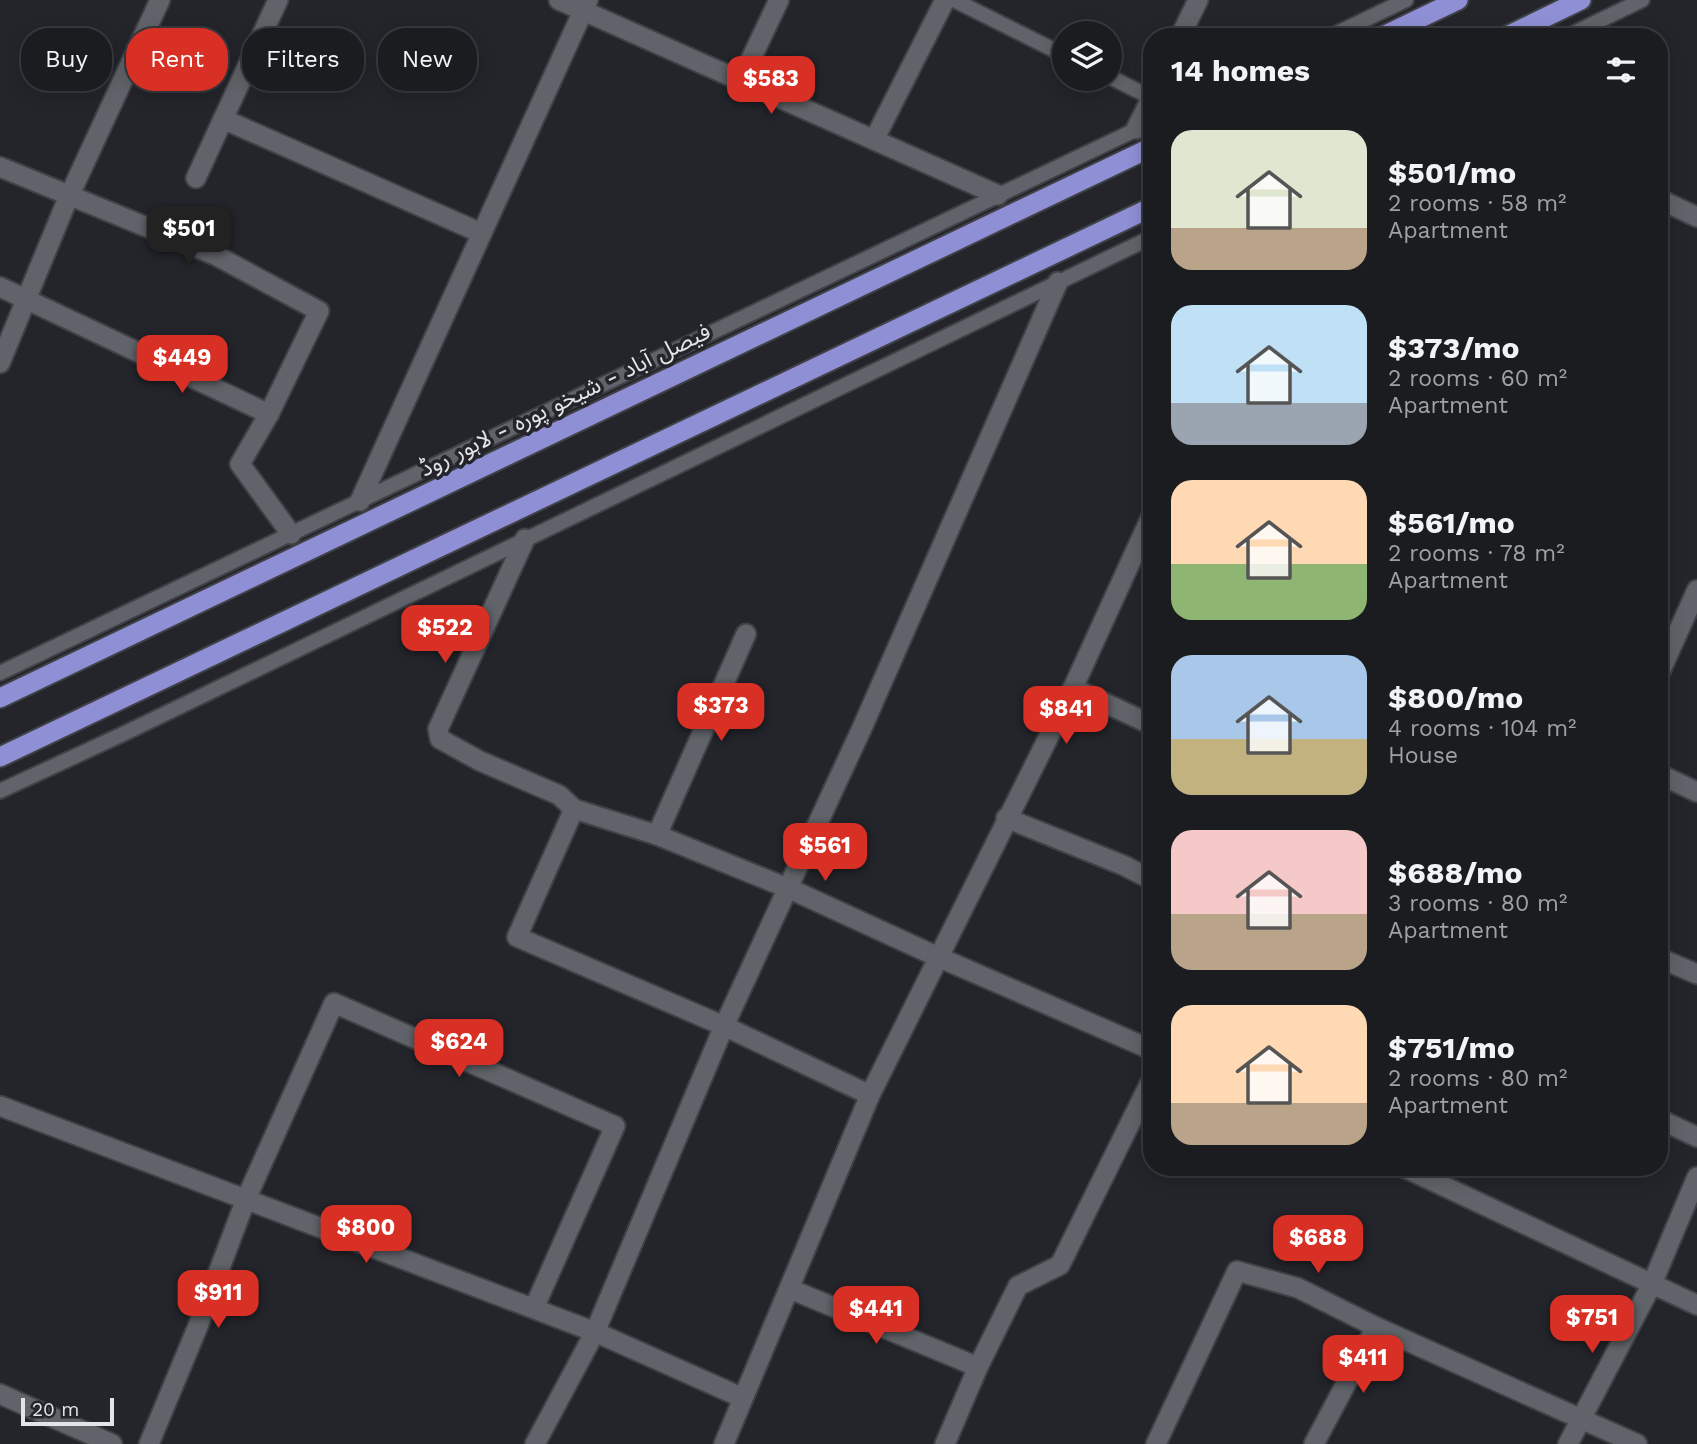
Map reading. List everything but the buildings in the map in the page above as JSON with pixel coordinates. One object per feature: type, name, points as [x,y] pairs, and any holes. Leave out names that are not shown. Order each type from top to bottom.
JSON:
[{"type":"highway","points":[[1400,28],[1458,0]]},
{"type":"highway","points":[[1523,28],[1581,0]]},
{"type":"highway","name":"فیصل آباد - شیخو پورہ - لاہور روڈ","points":[[0,698],[1143,151]]},
{"type":"highway","points":[[0,757],[1143,211]]},
{"type":"street","points":[[0,363],[70,195],[160,0]]},
{"type":"street","points":[[196,178],[278,0]]},
{"type":"street","points":[[559,0],[585,5],[741,80],[998,195]]},
{"type":"street","points":[[741,80],[779,0]]},
{"type":"street","points":[[874,140],[945,0]]},
{"type":"street","points":[[1184,28],[1198,0]]},
{"type":"street","points":[[360,501],[585,5]]},
{"type":"street","points":[[223,119],[481,233]]},
{"type":"street","points":[[0,167],[215,255],[319,311],[269,414],[240,464],[291,534]]},
{"type":"street","points":[[1668,203],[1697,217]]},
{"type":"street","points":[[535,1444],[595,1332],[724,1026],[790,889],[1058,282]]},
{"type":"street","points":[[0,287],[269,414]]},
{"type":"street","points":[[725,1444],[870,1095],[1073,688],[1143,535]]},
{"type":"street","points":[[525,539],[438,729],[440,739],[480,761],[559,795],[574,809],[657,835],[790,889],[1143,1046]]},
{"type":"street","points":[[1668,654],[1697,590]]},
{"type":"street","points":[[657,835],[746,634]]},
{"type":"street","points":[[1073,688],[1143,721]]},
{"type":"street","points":[[1668,778],[1697,792]]},
{"type":"street","points":[[574,809],[517,937],[724,1026],[870,1095]]},
{"type":"street","points":[[1006,818],[1143,875]]},
{"type":"street","points":[[1668,962],[1697,974]]},
{"type":"street","points":[[149,1444],[198,1326],[246,1199],[334,1003],[615,1126],[534,1308]]},
{"type":"street","points":[[944,1444],[1018,1286],[1060,1265],[1143,1097]]},
{"type":"street","points":[[0,1106],[146,1164],[534,1308],[743,1398]]},
{"type":"street","points":[[1668,1123],[1697,1137]]},
{"type":"street","points":[[1422,1176],[1697,1305]]},
{"type":"street","points":[[1568,1444],[1652,1284],[1697,1177]]},
{"type":"street","points":[[1156,1444],[1237,1271],[1297,1288],[1376,1327],[1637,1444]]},
{"type":"street","points":[[790,1289],[978,1367]]},
{"type":"street","points":[[1314,1444],[1376,1327]]},
{"type":"street","points":[[0,1394],[112,1444]]},
{"type":"lane","points":[[954,0],[1052,49]]},
{"type":"lane","points":[[1348,28],[1406,0]]},
{"type":"lane","points":[[1584,28],[1642,0]]},
{"type":"lane","points":[[1122,83],[1143,94]]},
{"type":"lane","points":[[0,673],[1143,125]]},
{"type":"lane","points":[[0,791],[1143,241]]}]
